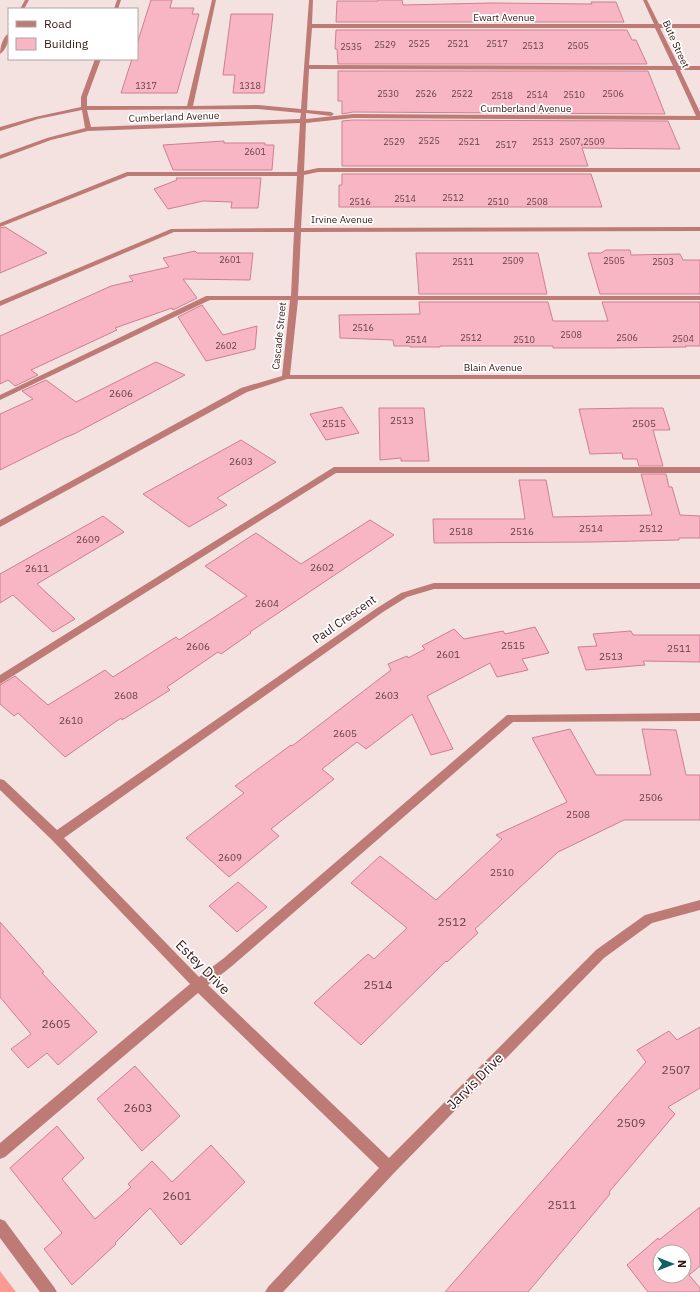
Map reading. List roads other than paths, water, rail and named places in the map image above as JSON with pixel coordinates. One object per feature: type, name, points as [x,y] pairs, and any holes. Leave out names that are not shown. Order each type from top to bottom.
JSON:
[{"type":"street","points":[[190,107],[214,0]]},
{"type":"street","name":"Cascade Street","points":[[0,524],[244,390],[286,377],[294,299],[311,0]]},
{"type":"street","name":"Bute Street","points":[[645,0],[700,118]]},
{"type":"street","name":"Ewart Avenue","points":[[309,26],[700,26]]},
{"type":"street","points":[[0,52],[8,37]]},
{"type":"street","points":[[88,129],[84,108],[84,97],[98,60]]},
{"type":"street","points":[[306,67],[700,68]]},
{"type":"street","name":"Cumberland Avenue","points":[[0,130],[37,118],[84,108],[258,107],[353,116]]},
{"type":"street","name":"Cumberland Avenue","points":[[0,157],[49,139],[88,129],[304,120],[353,116],[700,118]]},
{"type":"street","points":[[0,225],[127,174],[301,174],[318,170],[700,170]]},
{"type":"street","name":"Irvine Avenue","points":[[0,304],[174,230],[700,229]]},
{"type":"street","points":[[0,398],[209,298],[700,298]]},
{"type":"street","name":"Blain Avenue","points":[[286,377],[700,377]]},
{"type":"street","points":[[0,680],[334,470],[700,470]]},
{"type":"street","name":"Paul Crescent","points":[[56,837],[380,610],[404,595],[434,586],[700,586]]},
{"type":"street","points":[[0,1152],[198,984],[228,962],[511,718],[700,717]]},
{"type":"street","name":"Estey Drive","points":[[0,783],[56,837],[198,984],[389,1168]]},
{"type":"street","name":"Jarvis Drive","points":[[273,1292],[389,1168],[600,954],[649,918],[700,905]]},
{"type":"street","points":[[0,1226],[49,1292]]}]
